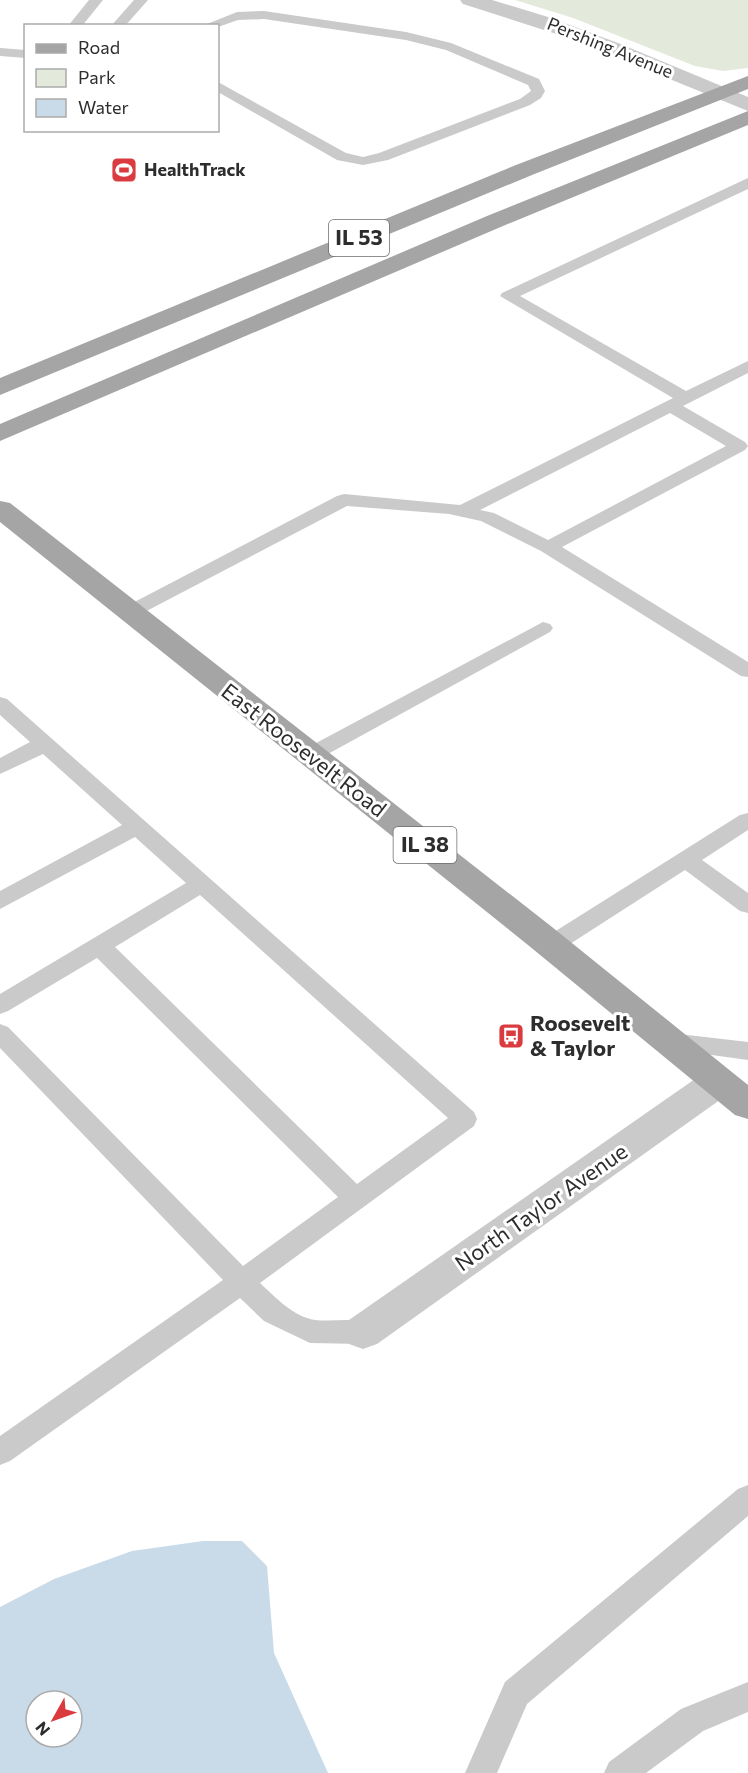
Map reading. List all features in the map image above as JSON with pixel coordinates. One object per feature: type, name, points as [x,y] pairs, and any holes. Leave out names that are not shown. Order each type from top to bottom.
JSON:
[{"type":"main road","name":"IL 53","points":[[0,387],[524,170],[748,82]]},
{"type":"main road","name":"IL 53","points":[[0,433],[506,216],[748,117]]},
{"type":"main road","name":"East Roosevelt Road","points":[[0,509],[551,945],[748,1105]]},
{"type":"street","name":"Pershing Avenue","points":[[470,0],[543,20],[748,105]]},
{"type":"street","name":"North Taylor Avenue","points":[[363,1332],[718,1082]]},
{"type":"lane","points":[[76,24],[96,0]]},
{"type":"lane","points":[[119,24],[141,0]]},
{"type":"lane","points":[[214,24],[237,16],[264,15],[406,36],[451,48],[534,82],[538,91],[531,99],[514,106],[383,157],[363,161],[335,154],[219,87]]},
{"type":"lane","points":[[0,52],[24,54]]},
{"type":"lane","points":[[548,547],[745,446],[679,402],[508,296],[748,183]]},
{"type":"lane","points":[[463,512],[748,366]]},
{"type":"lane","points":[[130,612],[344,500],[449,508],[487,517],[548,547],[748,671]]},
{"type":"lane","points":[[310,755],[543,628]]},
{"type":"lane","points":[[0,704],[465,1119],[241,1282],[0,1452]]},
{"type":"lane","points":[[0,767],[44,744]]},
{"type":"lane","points":[[551,945],[748,820]]},
{"type":"lane","points":[[0,901],[138,826]]},
{"type":"lane","points":[[687,860],[748,905]]},
{"type":"lane","points":[[0,1005],[202,885]]},
{"type":"lane","points":[[99,946],[356,1198]]},
{"type":"lane","points":[[0,1033],[241,1282],[274,1313],[310,1331],[363,1332]]},
{"type":"lane","points":[[670,1042],[748,1051]]},
{"type":"lane","points":[[482,1773],[516,1693],[748,1498]]},
{"type":"lane","points":[[620,1773],[692,1720],[748,1696]]},
{"type":"green space","points":[[515,0],[748,0],[748,68],[723,71],[695,66],[573,18]]},
{"type":"water","points":[[203,1541],[242,1541],[267,1566],[274,1653],[328,1773],[0,1773],[0,1607],[54,1579],[132,1551]]},
{"type":"place","name":"HealthTrack","points":[[124,170]]},
{"type":"place","name":"Roosevelt & Taylor","points":[[511,1036]]}]
